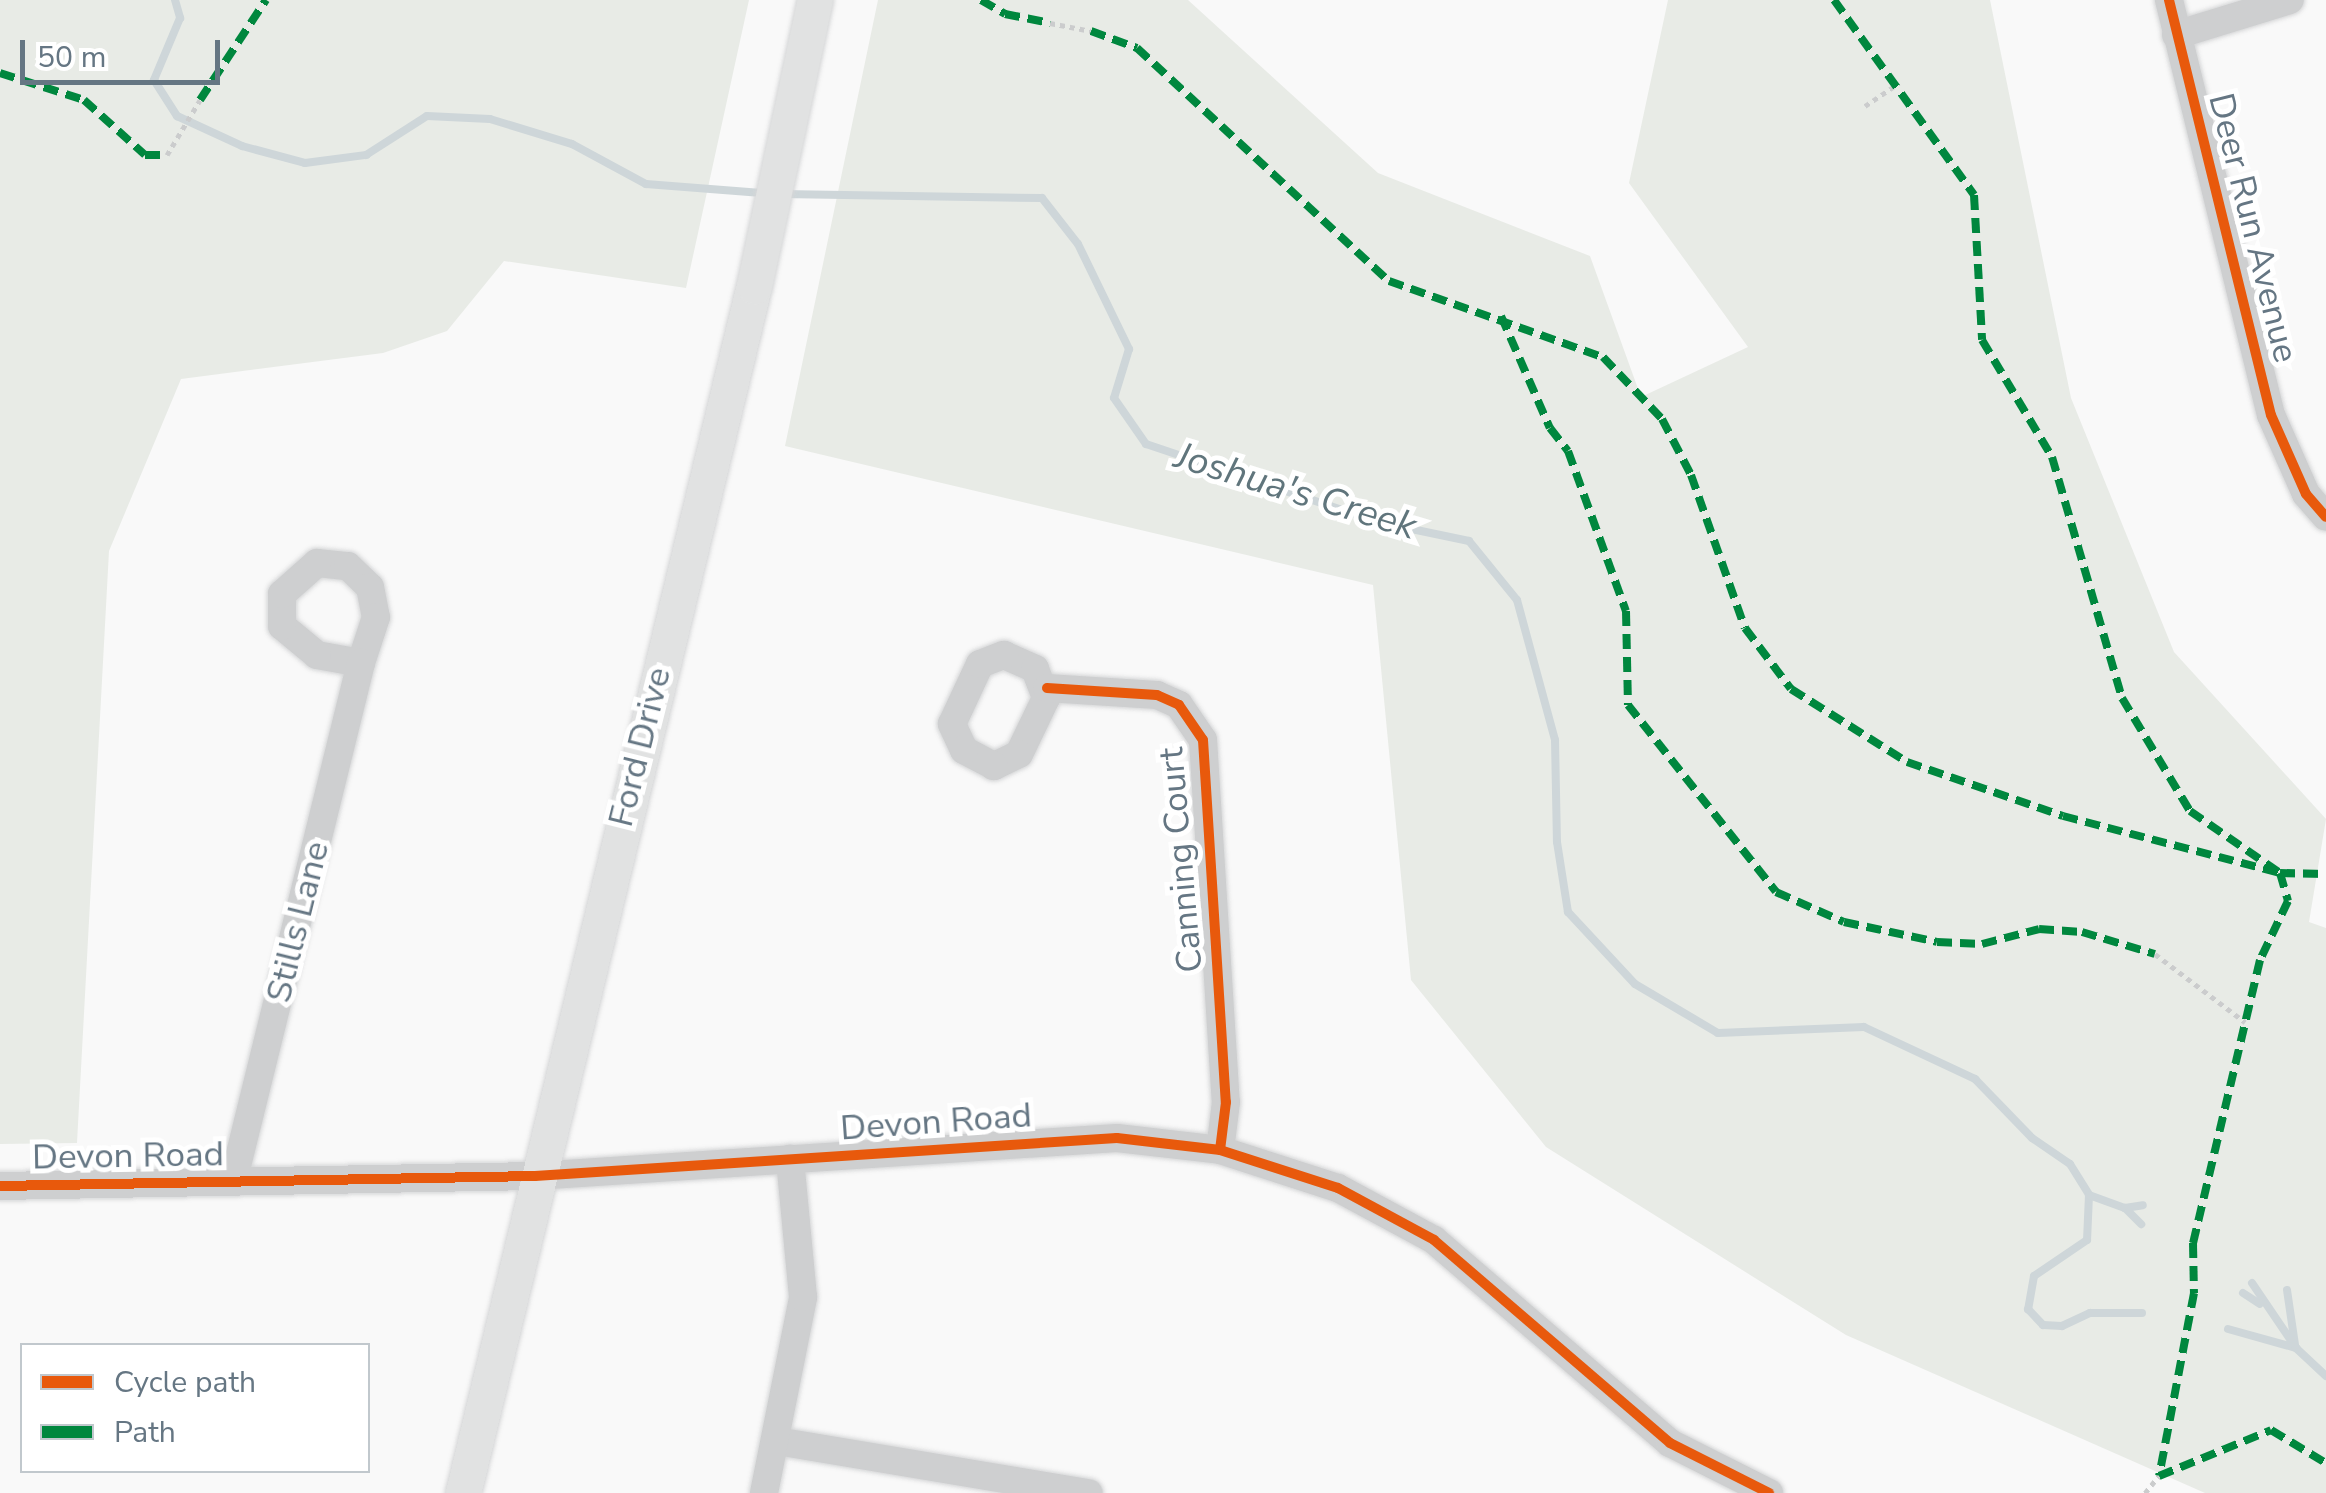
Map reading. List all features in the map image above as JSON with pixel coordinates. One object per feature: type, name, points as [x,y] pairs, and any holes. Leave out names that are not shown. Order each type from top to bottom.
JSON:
[{"type":"main road","name":"Ford Drive","points":[[463,1493],[536,1176],[754,286],[815,0]]},
{"type":"street","name":"Deer Run Avenue","points":[[2169,0],[2271,415],[2306,494],[2326,516]]},
{"type":"street","points":[[2176,35],[2290,0]]},
{"type":"street","name":"Stills Lane","points":[[233,1182],[361,663]]},
{"type":"street","name":"Canning Court","points":[[1046,688],[1157,695],[1179,705],[1203,740],[1226,1102],[1220,1150]]},
{"type":"street","name":"Devon Road","points":[[0,1186],[536,1176],[1117,1138],[1220,1150],[1338,1188],[1434,1240],[1670,1443],[1768,1493]]},
{"type":"street","points":[[764,1493],[803,1297],[790,1159]]},
{"type":"street","points":[[777,1440],[1089,1493]]},
{"type":"path","points":[[1050,23],[1090,31]]},
{"type":"path","points":[[1865,106],[1898,84]]},
{"type":"path","points":[[168,155],[200,100]]},
{"type":"path","points":[[2154,954],[2245,1022]]},
{"type":"path","points":[[2144,1493],[2158,1476]]},
{"type":"shaded area","points":[[0,0],[749,0],[686,288],[504,261],[447,331],[383,353],[181,379],[109,551],[77,1143],[0,1144]]},
{"type":"shaded area","points":[[878,0],[1188,0],[1378,173],[1590,256],[1641,397],[1748,347],[1629,183],[1668,0],[1990,0],[2071,398],[2174,652],[2326,819],[2309,922],[2326,928],[2326,1493],[2205,1493],[1846,1335],[1546,1147],[1411,980],[1373,585],[785,446]]},
{"type":"waterway","name":"Joshua's Creek","points":[[175,0],[180,18],[154,80],[177,116],[242,146],[305,163],[366,155],[427,116],[490,119],[572,144],[646,184],[762,193]]},
{"type":"waterway","name":"Joshua's Creek","points":[[781,194],[1042,198],[1078,244],[1129,349],[1114,398],[1146,444],[1378,522],[1469,541],[1517,600],[1555,740],[1557,842],[1568,912],[1635,984],[1718,1033],[1864,1027],[1975,1079],[2032,1138],[2070,1164],[2089,1195],[2087,1240],[2034,1276],[2028,1309],[2043,1325],[2062,1326],[2090,1313],[2142,1313]]},
{"type":"waterway","points":[[2089,1195],[2125,1208],[2143,1205]]},
{"type":"waterway","points":[[2125,1208],[2141,1224]]},
{"type":"waterway","points":[[2252,1283],[2296,1348]]},
{"type":"waterway","points":[[2287,1290],[2295,1345]]},
{"type":"waterway","points":[[2243,1293],[2260,1304]]},
{"type":"waterway","name":"Joshua's Creek","points":[[2228,1329],[2296,1348],[2326,1376]]},
{"type":"marked path","points":[[200,100],[266,0]]},
{"type":"marked path","points":[[981,0],[1005,14],[1050,23]]},
{"type":"marked path","points":[[1834,0],[1974,195],[1982,340],[2052,457],[2122,698],[2190,811],[2280,873],[2326,874]]},
{"type":"marked path","points":[[1091,31],[1137,48],[1389,281],[1603,357],[1662,419],[1691,475],[1745,628],[1791,689],[1907,762],[2063,816],[2280,873],[2288,901],[2260,960],[2193,1243],[2194,1293],[2159,1476],[2271,1430],[2326,1463]]},
{"type":"marked path","points":[[0,73],[84,100],[145,155],[167,155]]},
{"type":"marked path","points":[[1501,316],[1550,428],[1568,451],[1626,611],[1628,705],[1776,892],[1844,922],[1937,942],[1982,944],[2039,929],[2082,932],[2155,954]]},
{"type":"cycle path","points":[[2169,0],[2271,415],[2306,494],[2326,517]]},
{"type":"cycle path","points":[[1047,688],[1157,695],[1179,705],[1203,740],[1226,1102],[1220,1150]]},
{"type":"cycle path","points":[[0,1186],[535,1176],[1117,1138],[1220,1150],[1338,1188],[1434,1240],[1670,1443],[1769,1493]]}]
